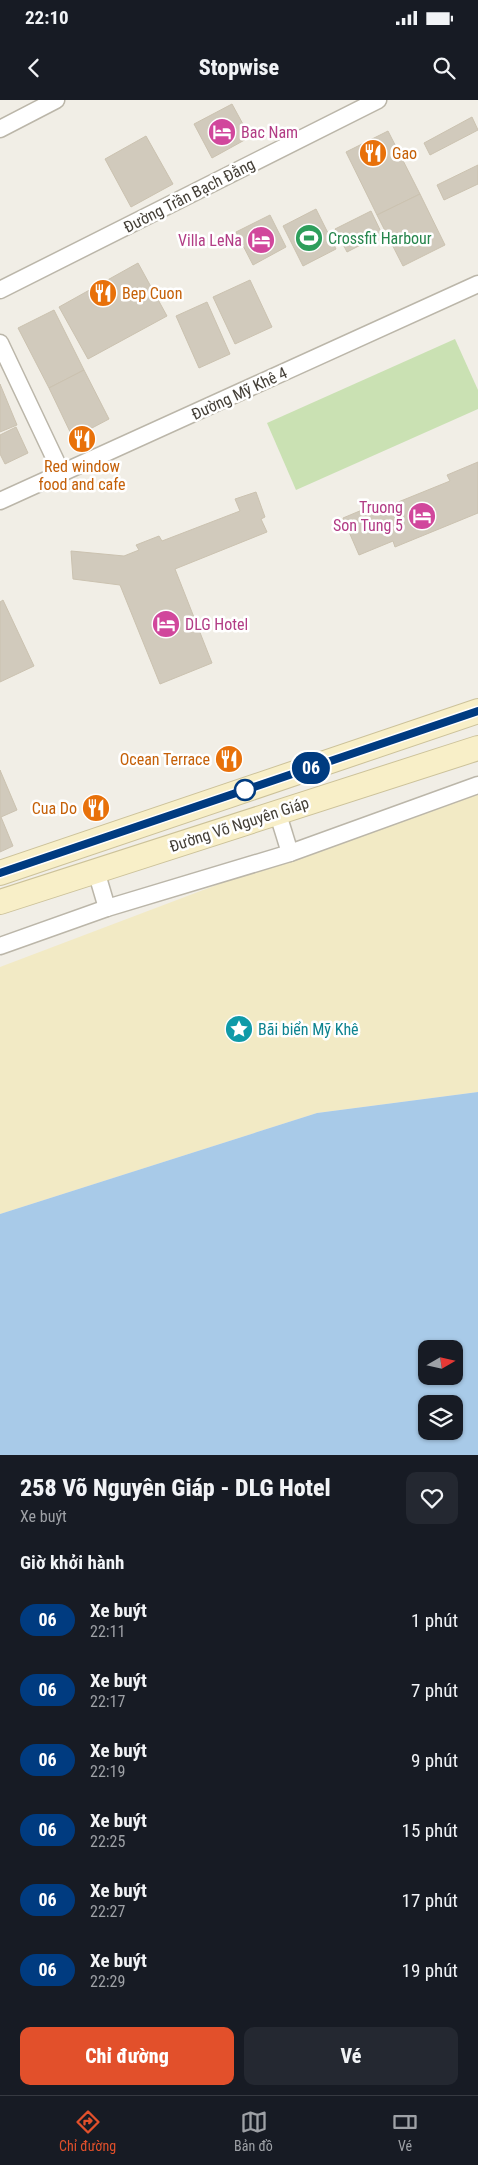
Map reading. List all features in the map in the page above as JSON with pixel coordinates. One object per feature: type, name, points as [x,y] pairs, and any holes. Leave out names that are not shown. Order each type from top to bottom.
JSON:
[{"type":"main road","name":"Đường Võ Nguyên Giáp","points":[[0,873],[478,712]]},
{"type":"main road","name":"Đường Võ Nguyên Giáp","points":[[0,902],[478,748]]},
{"type":"street","points":[[0,129],[56,100]]},
{"type":"street","name":"Đường Trần Bạch Đằng","points":[[0,290],[378,100]]},
{"type":"street","name":"Đường Mỹ Khê 4","points":[[0,501],[478,284]]},
{"type":"street","points":[[0,343],[62,474]]},
{"type":"street","points":[[0,946],[107,908],[290,853],[478,785]]},
{"type":"street","points":[[281,824],[290,853]]},
{"type":"street","points":[[99,881],[107,908]]},
{"type":"green space","points":[[455,339],[478,390],[478,409],[296,490],[267,423]]},
{"type":"sand","name":"Bãi biển Mỹ Khê","points":[[478,792],[478,1092],[317,1113],[0,1214],[0,967],[280,861]]},
{"type":"water","points":[[478,1092],[478,1455],[0,1455],[0,1214],[317,1113]]},
{"type":"building","points":[[232,104],[250,137],[212,158],[194,124]]},
{"type":"building","points":[[472,117],[478,130],[430,155],[424,143]]},
{"type":"building","points":[[388,131],[420,194],[377,215],[346,152]]},
{"type":"building","points":[[146,136],[173,184],[131,207],[105,159]]},
{"type":"building","points":[[478,165],[478,184],[444,200],[437,185]]},
{"type":"building","points":[[420,194],[445,245],[403,266],[377,215]]},
{"type":"building","points":[[316,209],[336,249],[303,266],[283,226]]},
{"type":"building","points":[[371,211],[382,234],[347,252],[335,229]]},
{"type":"building","points":[[270,215],[286,247],[253,265],[236,232]]},
{"type":"building","points":[[138,263],[167,316],[88,359],[59,307]]},
{"type":"building","points":[[250,280],[272,327],[235,344],[213,297]]},
{"type":"building","points":[[207,302],[230,354],[199,368],[176,316]]},
{"type":"building","points":[[54,310],[84,370],[49,388],[18,328]]},
{"type":"building","points":[[84,370],[109,419],[73,438],[49,388]]},
{"type":"building","points":[[0,384],[17,425],[0,432]]},
{"type":"building","points":[[16,427],[28,453],[5,464],[0,454],[0,435]]},
{"type":"building","points":[[478,462],[478,513],[395,547],[393,541],[359,555],[343,518],[374,505],[376,511],[450,481],[447,475]]},
{"type":"building","name":"DLG Hotel","points":[[256,492],[265,517],[261,519],[267,532],[175,569],[212,663],[160,684],[120,585],[73,579],[71,551],[124,556],[139,550],[136,545],[159,536],[162,541],[240,511],[235,499]]},
{"type":"building","points":[[3,600],[34,666],[0,682],[0,602]]},
{"type":"building","points":[[0,770],[17,810],[1,817],[13,846],[0,852]]},
{"type":"bus line","name":"06","points":[[0,873],[478,711]]},
{"type":"place","name":"Bac Nam","points":[[222,132]]},
{"type":"place","name":"Gao","points":[[373,153]]},
{"type":"place","name":"Crossfit Harbour","points":[[309,238]]},
{"type":"place","name":"Villa LeNa","points":[[261,240]]},
{"type":"place","name":"Bep Cuon","points":[[103,293]]},
{"type":"place","name":"Red window food and cafe","points":[[82,439]]},
{"type":"place","name":"Truong Son Tung 5","points":[[422,516]]},
{"type":"place","name":"DLG Hotel","points":[[166,624]]},
{"type":"place","name":"Ocean Terrace","points":[[229,759]]},
{"type":"place","name":"Cua Do","points":[[96,808]]},
{"type":"place","name":"Bãi biển Mỹ Khê","points":[[239,1029]]}]
